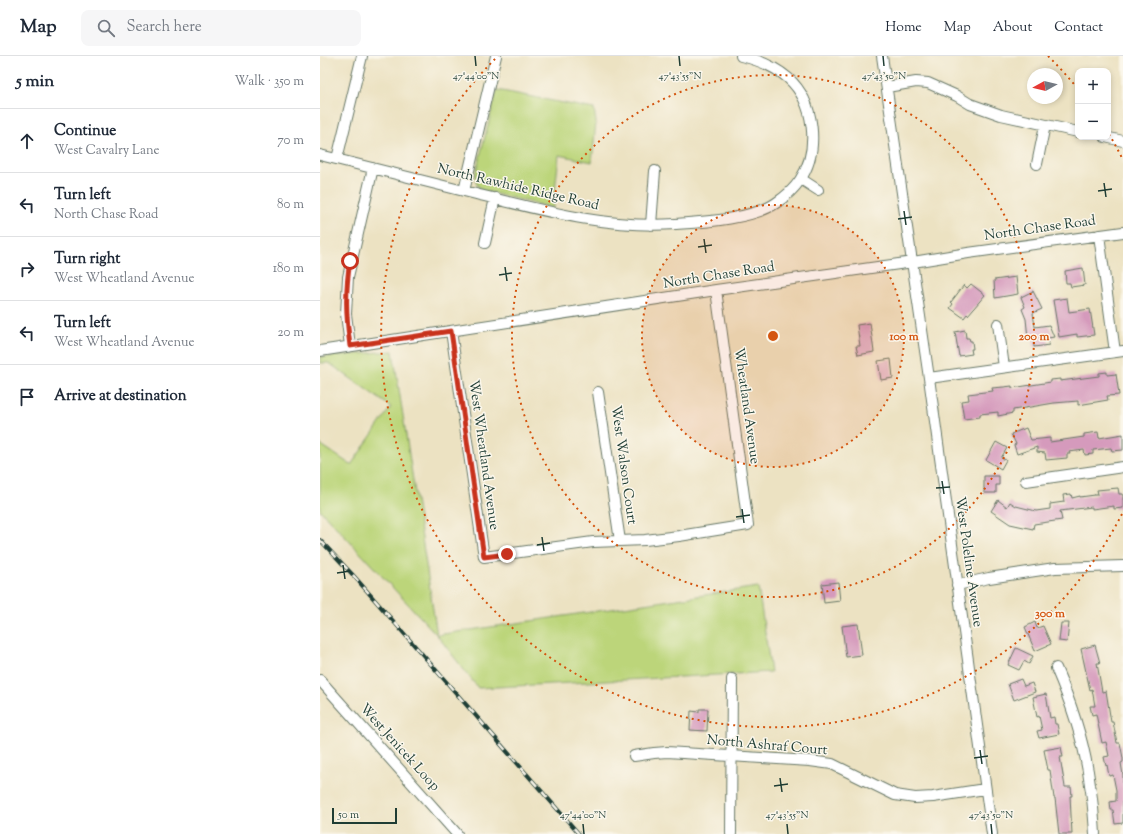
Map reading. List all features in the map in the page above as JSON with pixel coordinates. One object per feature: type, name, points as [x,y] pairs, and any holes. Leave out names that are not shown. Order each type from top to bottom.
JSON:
[{"type":"street","points":[[337,159],[362,56]]},
{"type":"street","points":[[464,191],[496,56]]},
{"type":"street","name":"North Rawhide Ridge Road","points":[[320,155],[569,216],[621,224],[675,224],[712,220],[760,211],[786,195],[801,179],[810,160],[812,129],[804,100],[788,79],[774,68],[757,60],[741,56]]},
{"type":"street","name":"West Poleline Avenue","points":[[882,56],[929,378],[992,834]]},
{"type":"street","points":[[886,87],[916,82],[928,83],[957,96],[970,104],[1001,115],[1075,131]]},
{"type":"street","points":[[1037,164],[1045,125]]},
{"type":"street","points":[[1111,138],[1123,141]]},
{"type":"street","points":[[350,346],[346,314],[348,277],[373,168]]},
{"type":"street","points":[[651,225],[655,171]]},
{"type":"street","points":[[801,179],[818,190]]},
{"type":"street","points":[[485,243],[494,198]]},
{"type":"street","name":"North Chase Road","points":[[320,351],[716,290],[1123,232]]},
{"type":"street","points":[[929,378],[1119,352],[1099,235]]},
{"type":"street","name":"Wheatland Avenue","points":[[716,290],[748,525]]},
{"type":"street","points":[[998,324],[1004,368]]},
{"type":"street","name":"West Wheatland Avenue","points":[[451,331],[484,557],[569,545],[679,536],[748,525]]},
{"type":"street","name":"West Walson Court","points":[[598,392],[620,541]]},
{"type":"street","points":[[1026,480],[1123,467]]},
{"type":"street","points":[[958,585],[989,578],[1055,568],[1123,566]]},
{"type":"street","points":[[1056,668],[1068,696],[1083,746],[1090,784],[1095,834]]},
{"type":"street","points":[[731,834],[732,679]]},
{"type":"street","name":"West Jenicek Loop","points":[[320,680],[457,834]]},
{"type":"street","name":"North Ashraf Court","points":[[634,756],[667,752],[732,755],[832,764],[895,795],[915,798],[933,798],[985,789]]},
{"type":"green space","points":[[497,90],[594,109],[596,122],[592,162],[559,155],[553,208],[484,191],[475,180]]},
{"type":"green space","points":[[393,351],[437,635],[320,510],[320,444],[351,465],[391,407],[329,363],[320,363],[320,357]]},
{"type":"green space","points":[[758,587],[771,672],[478,688],[437,635]]},
{"type":"building","points":[[1083,268],[1085,285],[1071,287],[1070,283],[1066,283],[1065,271]]},
{"type":"building","points":[[1016,277],[1018,294],[995,298],[994,280]]},
{"type":"building","points":[[971,284],[985,295],[964,318],[950,308],[953,304],[951,302],[964,285],[967,288]]},
{"type":"building","points":[[1033,291],[1042,309],[1033,313],[1035,327],[1049,325],[1054,337],[1048,338],[1049,345],[1034,347],[1033,337],[1028,338],[1026,319],[1022,309],[1025,307],[1021,297]]},
{"type":"building","points":[[1067,298],[1069,312],[1090,309],[1094,335],[1077,337],[1077,334],[1059,337],[1053,300]]},
{"type":"building","points":[[870,323],[874,352],[858,355],[856,346],[860,346],[857,325]]},
{"type":"building","points":[[965,330],[966,338],[969,338],[970,341],[972,341],[972,354],[959,356],[955,332]]},
{"type":"building","points":[[891,359],[893,378],[881,380],[878,361]]},
{"type":"building","points":[[1107,372],[1107,375],[1116,374],[1119,395],[1107,396],[1108,400],[1078,405],[1078,401],[1054,403],[1013,410],[1013,413],[998,416],[998,412],[980,414],[980,417],[964,419],[961,401],[969,400],[968,394],[993,391],[992,388],[1012,386],[1012,388],[1051,382],[1051,380],[1060,379],[1060,381],[1099,376],[1099,373]]},
{"type":"building","points":[[1026,428],[1031,440],[1050,438],[1050,442],[1084,437],[1084,434],[1098,432],[1099,438],[1123,434],[1123,450],[1112,451],[1111,448],[1093,450],[1093,454],[1085,455],[1084,450],[1069,452],[1070,454],[1067,454],[1067,458],[1046,460],[1045,453],[1037,452],[1037,447],[1017,454],[1014,445],[1016,444],[1011,434]]},
{"type":"building","points":[[996,442],[1007,448],[1001,458],[1006,460],[1001,469],[986,460]]},
{"type":"building","points":[[984,476],[999,476],[999,485],[996,485],[996,493],[984,493]]},
{"type":"building","points":[[1118,488],[1119,494],[1122,494],[1123,496],[1123,508],[1114,509],[1114,506],[1092,509],[1092,507],[1060,511],[1062,520],[1034,524],[1033,529],[1010,524],[991,511],[998,500],[1007,507],[1010,502],[1016,506],[1036,511],[1050,509],[1050,504],[1064,502],[1063,495],[1071,494],[1072,498],[1080,497],[1098,494],[1097,490]]},
{"type":"building","points":[[838,582],[840,601],[824,603],[822,584]]},
{"type":"building","points":[[1035,622],[1037,628],[1043,626],[1051,644],[1035,651],[1025,627]]},
{"type":"building","points":[[1061,623],[1069,623],[1067,642],[1059,641]]},
{"type":"building","points":[[858,624],[862,655],[846,657],[842,626]]},
{"type":"building","points":[[1095,645],[1100,663],[1097,663],[1102,692],[1106,691],[1111,722],[1113,722],[1117,743],[1120,743],[1123,758],[1123,762],[1121,763],[1123,775],[1123,823],[1115,824],[1113,810],[1111,810],[1110,802],[1116,801],[1116,790],[1113,775],[1109,776],[1104,757],[1109,756],[1106,742],[1102,743],[1096,714],[1092,715],[1090,706],[1095,706],[1081,649]]},
{"type":"building","points":[[1016,648],[1033,656],[1029,664],[1024,661],[1019,670],[1008,665]]},
{"type":"building","points":[[1021,679],[1024,686],[1032,683],[1035,692],[1014,700],[1008,684]]},
{"type":"building","points":[[1046,694],[1050,718],[1054,717],[1059,734],[1039,738],[1037,731],[1042,730],[1039,716],[1037,717],[1033,697]]},
{"type":"building","points":[[699,709],[708,709],[707,731],[690,730],[691,711],[699,712]]},
{"type":"building","points":[[1061,747],[1063,757],[1060,757],[1065,787],[1071,787],[1072,834],[1059,834],[1050,770],[1048,770],[1044,750]]},
{"type":"railway","points":[[320,540],[353,575],[579,834]]},
{"type":"route","points":[[350,261],[346,300],[346,314],[350,346],[451,331],[484,557],[507,554]]}]
